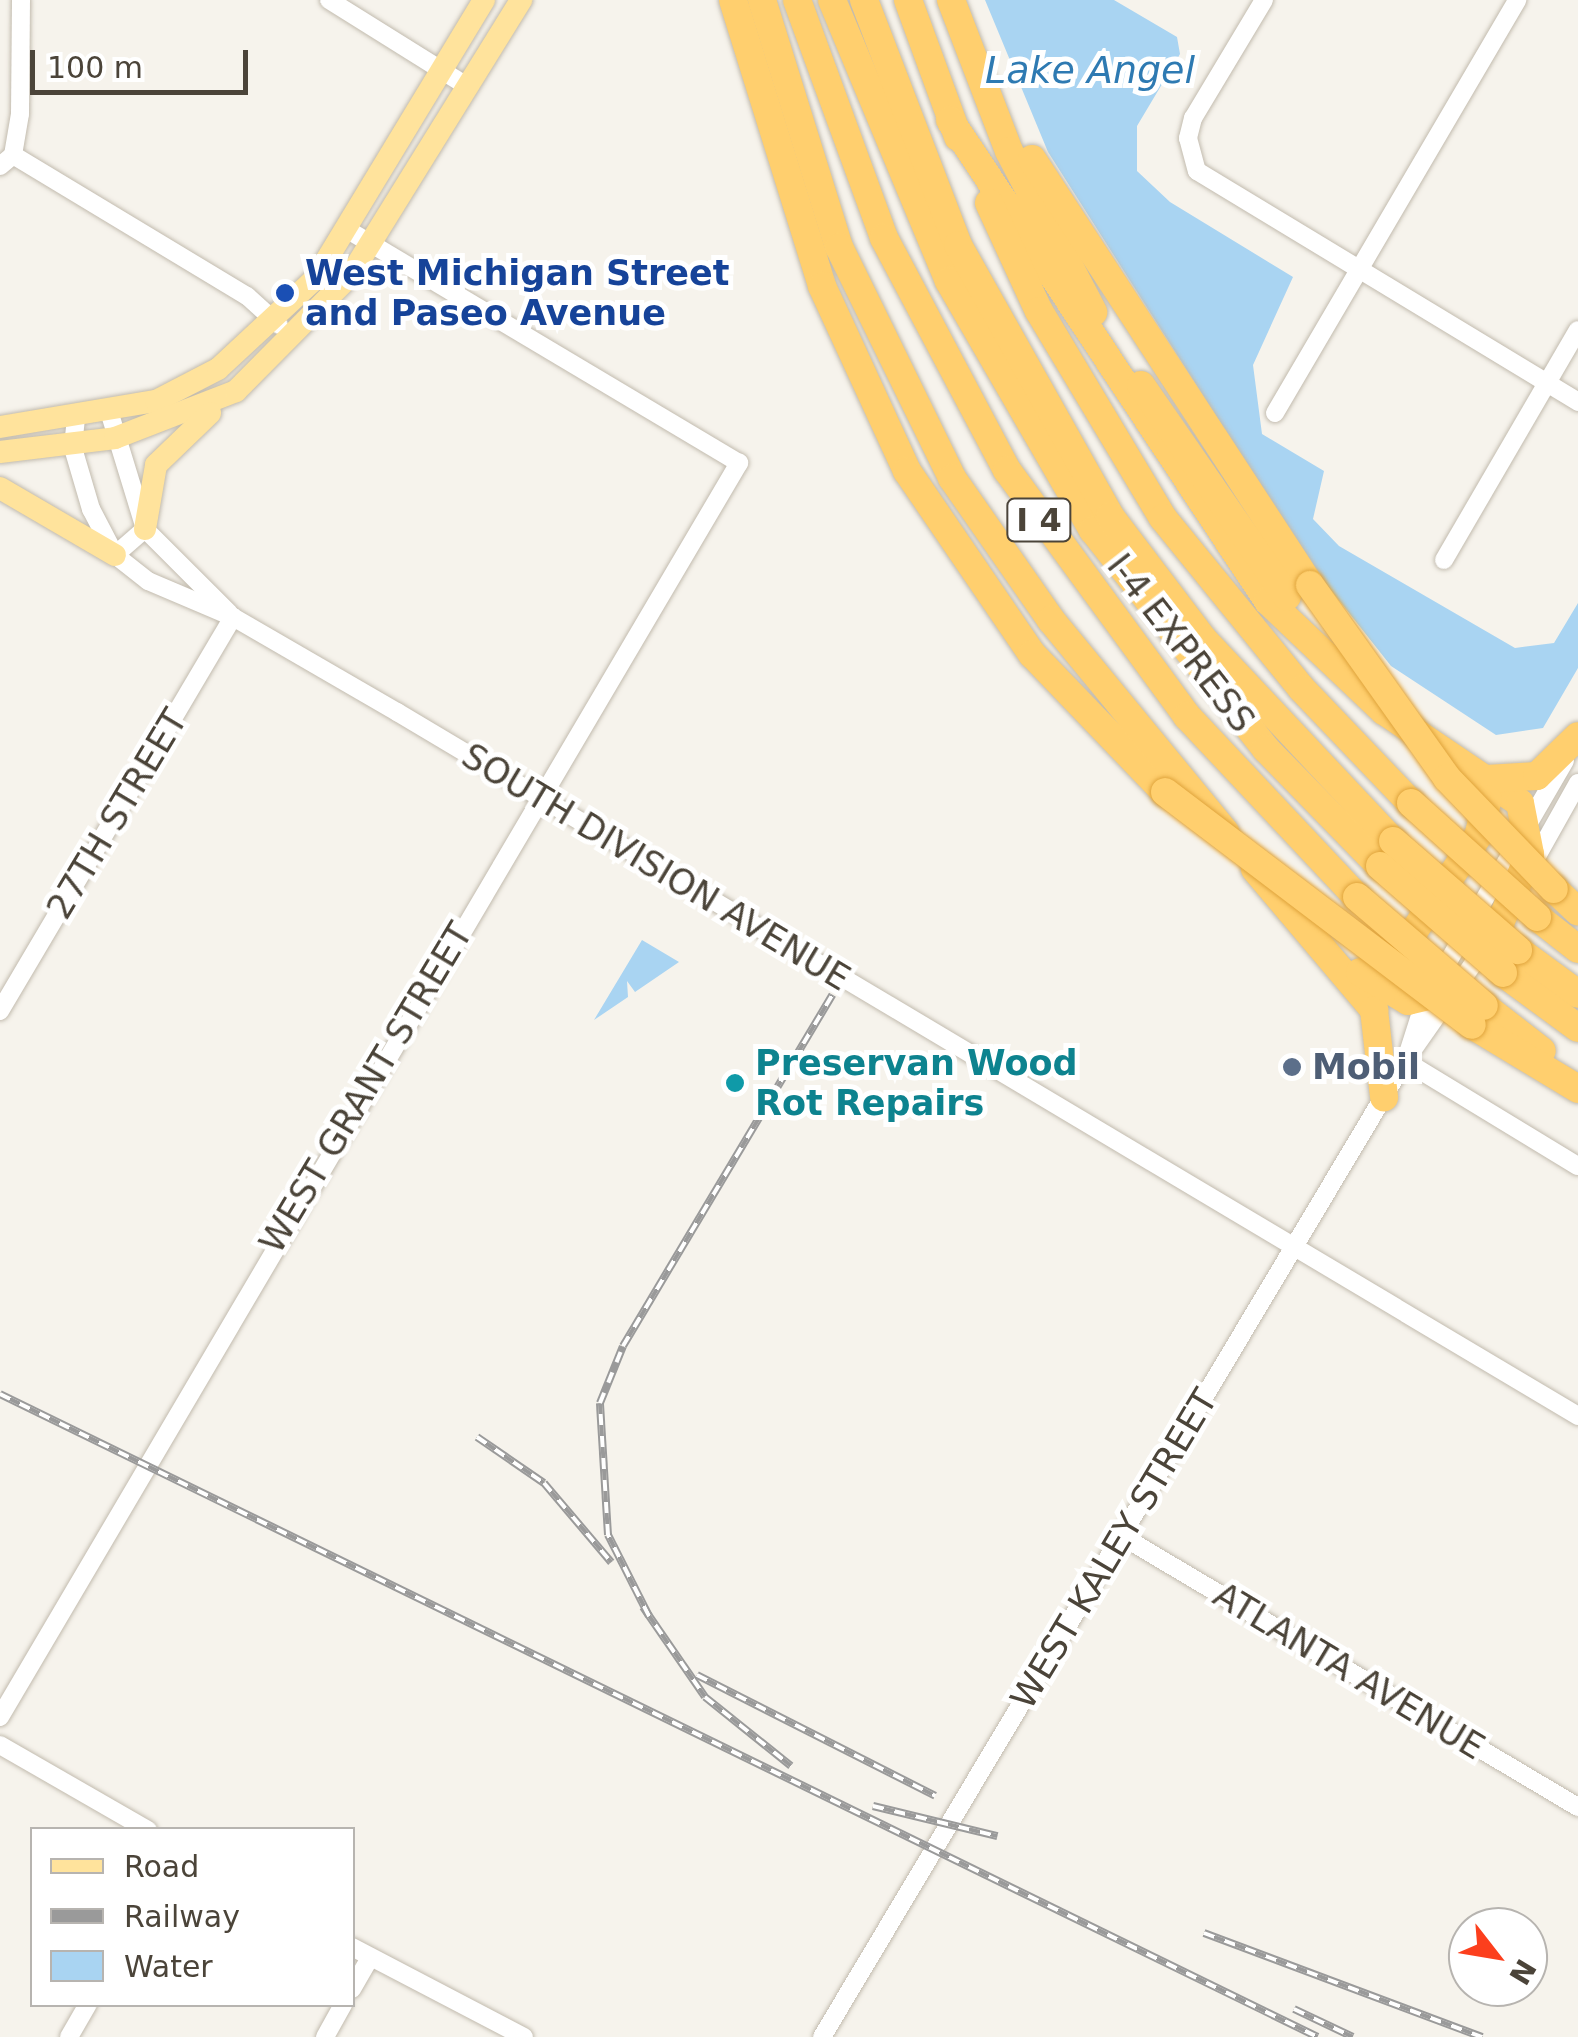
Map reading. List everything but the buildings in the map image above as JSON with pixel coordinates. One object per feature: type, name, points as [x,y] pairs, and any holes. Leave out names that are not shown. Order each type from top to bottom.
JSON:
[{"type":"highway","points":[[734,0],[859,380],[961,558],[1060,687],[1178,789],[1389,996],[1424,1003],[1462,983]]},
{"type":"highway","points":[[762,0],[808,166],[888,358],[952,478],[1132,720],[1178,789],[1374,1010],[1384,1097]]},
{"type":"highway","name":"I 4","points":[[797,0],[884,238],[1007,470],[1186,716],[1357,897],[1478,1015],[1578,1077]]},
{"type":"highway","name":"I-4 EXPRESS","points":[[832,0],[949,281],[1093,530],[1266,749],[1511,961],[1578,1028]]},
{"type":"highway","name":"I-4 EXPRESS","points":[[864,0],[966,262],[1110,516],[1203,639],[1387,854]]},
{"type":"highway","points":[[908,0],[950,120],[1039,311],[1163,518],[1290,675],[1411,803],[1578,950]]},
{"type":"highway","points":[[951,0],[1008,152],[1102,328],[1310,629],[1370,699]]},
{"type":"highway","points":[[966,0],[991,79],[1043,182],[1310,585],[1448,778],[1578,911]]},
{"type":"highway","points":[[950,120],[982,155],[1084,333],[1240,566],[1314,652],[1370,699],[1486,779],[1528,819],[1530,854],[1501,921]]},
{"type":"highway","points":[[817,258],[879,394],[970,544],[1045,639],[1132,720]]},
{"type":"highway","points":[[1486,779],[1536,776],[1578,738]]},
{"type":"highway","points":[[1348,956],[1370,964],[1408,950],[1484,824],[1486,794],[1446,754]]},
{"type":"highway","points":[[1178,789],[1578,1089]]},
{"type":"highway","name":"I-4 EXPRESS","points":[[1511,961],[1578,994]]},
{"type":"main road","points":[[0,427],[76,418],[156,401],[218,369],[274,319],[348,230],[484,0]]},
{"type":"main road","points":[[145,529],[156,466],[292,341],[372,243],[522,0]]},
{"type":"main road","points":[[0,452],[72,448],[115,438],[236,391]]},
{"type":"main road","points":[[0,488],[115,555]]},
{"type":"street","points":[[21,0],[6,161],[66,186],[274,319],[292,341]]},
{"type":"street","points":[[330,0],[468,87]]},
{"type":"street","points":[[1264,0],[1193,118],[1190,154],[1216,188],[1360,269],[1578,402]]},
{"type":"street","points":[[1275,412],[1517,0]]},
{"type":"street","points":[[348,230],[372,243]]},
{"type":"street","name":"WEST GRANT STREET","points":[[0,1718],[537,799],[740,463],[372,243]]},
{"type":"street","points":[[1444,560],[1578,330]]},
{"type":"street","name":"SOUTH DIVISION AVENUE","points":[[109,411],[145,529],[233,617]]},
{"type":"street","points":[[76,418],[72,448],[115,555],[145,529]]},
{"type":"street","name":"SOUTH DIVISION AVENUE","points":[[115,555],[148,581],[233,617],[1578,1416]]},
{"type":"street","name":"27TH STREET","points":[[0,1010],[233,617]]},
{"type":"street","name":"WEST KALEY STREET","points":[[1406,1061],[1424,1003],[1578,738]]},
{"type":"street","name":"WEST KALEY STREET","points":[[822,2037],[1120,1535],[1297,1249],[1384,1097],[1501,921],[1578,783]]},
{"type":"street","points":[[1406,1061],[1578,1166]]},
{"type":"street","name":"ATLANTA AVENUE","points":[[1120,1535],[1578,1807]]},
{"type":"street","points":[[0,1745],[143,1827]]},
{"type":"street","points":[[355,1949],[524,2037]]},
{"type":"street","points":[[355,1983],[370,1958]]},
{"type":"street","points":[[70,2037],[86,2007]]},
{"type":"street","points":[[324,2037],[341,2007]]},
{"type":"water","name":"Lake Angel","points":[[985,0],[1114,0],[1177,37],[1180,54],[1137,126],[1137,171],[1170,202],[1293,277],[1253,365],[1262,434],[1324,471],[1313,519],[1339,546],[1515,648],[1554,643],[1578,603],[1578,668],[1543,728],[1496,735],[1391,666],[1311,565],[1048,152]]},
{"type":"water","points":[[642,940],[679,962],[635,992],[627,981],[628,997],[594,1020]]},
{"type":"railway","points":[[649,1616],[608,1535],[600,1403],[623,1346],[832,995]]},
{"type":"railway","points":[[0,1394],[1318,2037]]},
{"type":"railway","points":[[477,1437],[544,1483],[611,1562]]},
{"type":"railway","points":[[643,1607],[705,1697],[791,1766]]},
{"type":"railway","points":[[697,1675],[935,1796]]},
{"type":"railway","points":[[873,1806],[997,1836]]},
{"type":"railway","points":[[1204,1933],[1482,2037]]},
{"type":"railway","points":[[1294,2009],[1353,2037]]},
{"type":"place","name":"West Michigan Street and Paseo Avenue","points":[[285,293]]},
{"type":"place","name":"Mobil","points":[[1292,1067]]},
{"type":"place","name":"Preservan Wood Rot Repairs","points":[[735,1083]]}]
